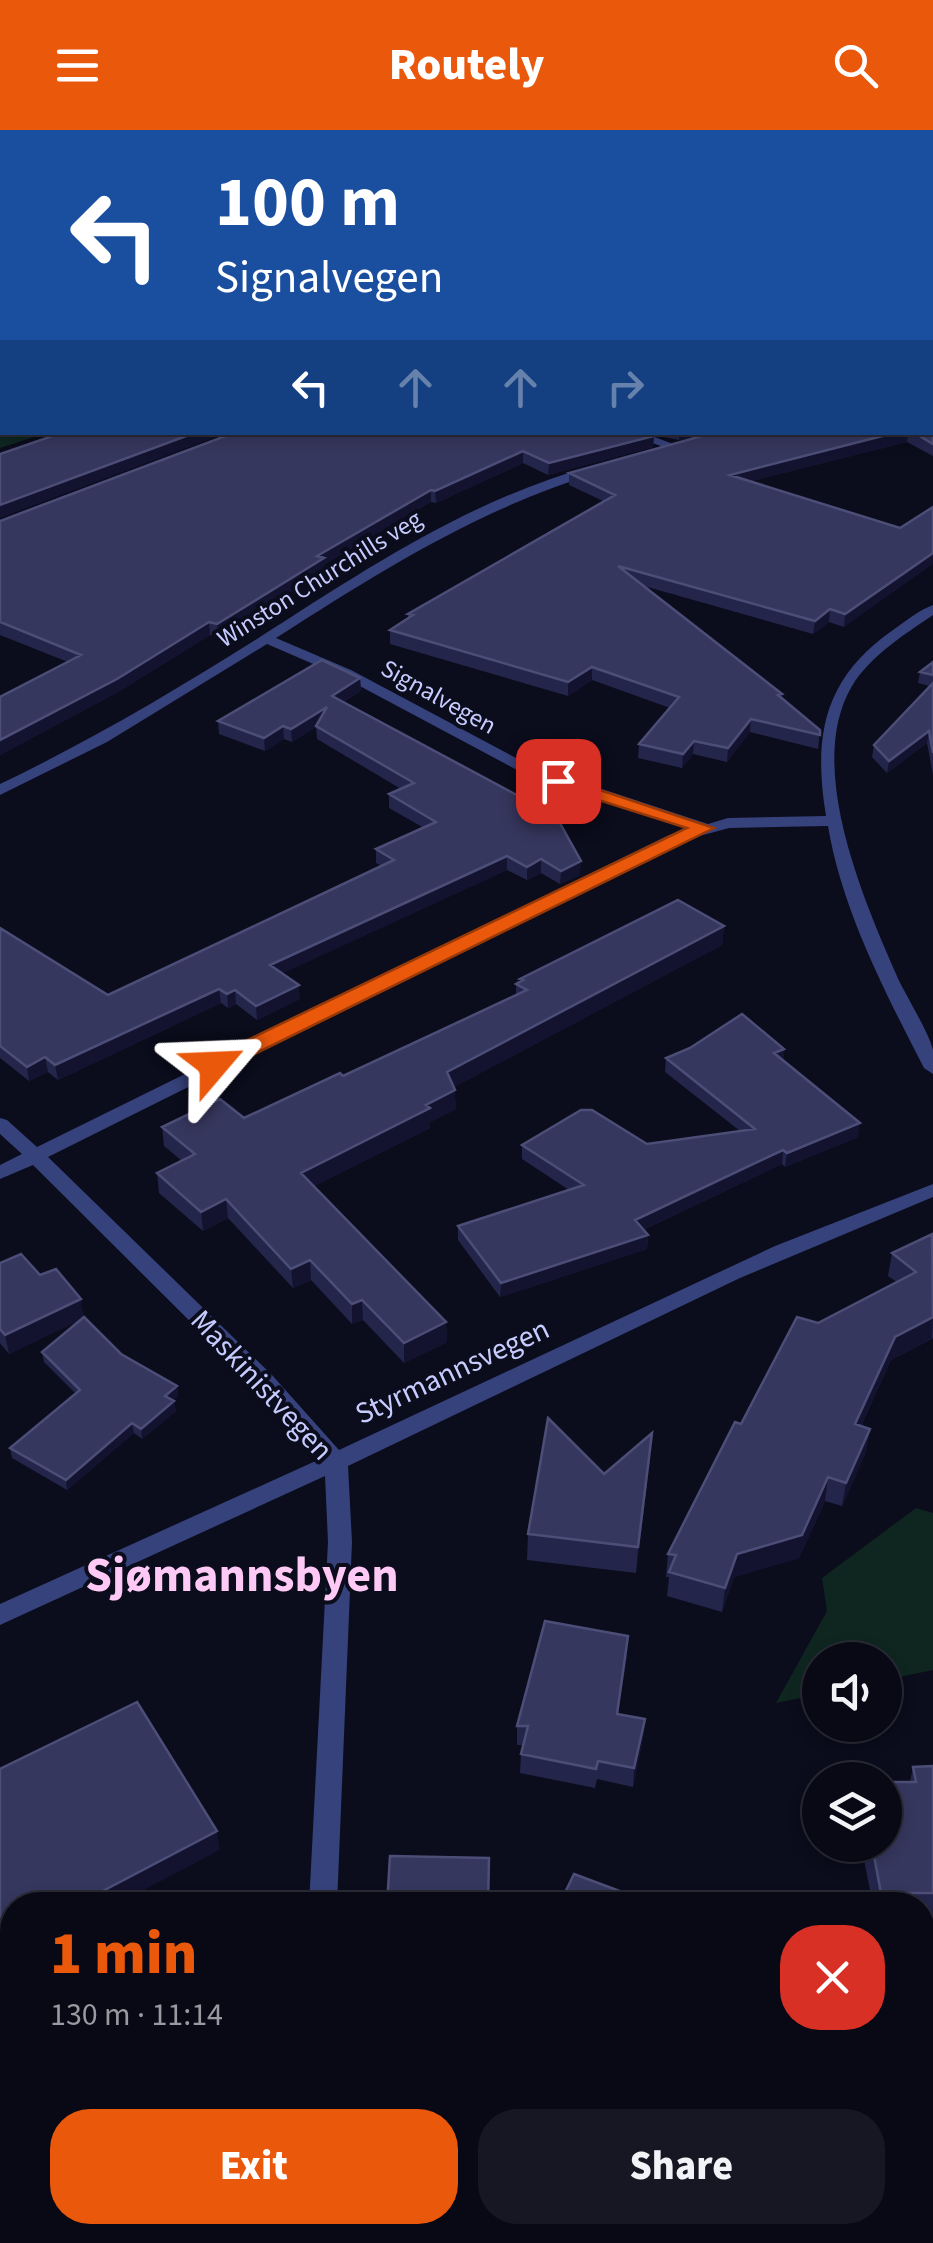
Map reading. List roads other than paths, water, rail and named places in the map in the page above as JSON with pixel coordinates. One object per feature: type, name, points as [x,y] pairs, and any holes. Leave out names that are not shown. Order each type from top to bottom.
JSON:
[{"type":"street","points":[[640,435],[686,446],[644,456]]},
{"type":"street","name":"Winston Churchills veg","points":[[0,790],[118,730],[266,639],[387,558],[443,527],[537,486],[612,464]]},
{"type":"street","points":[[933,609],[868,656],[840,694],[829,738],[835,821],[883,968],[933,1068]]},
{"type":"street","name":"Signalvegen","points":[[266,639],[346,674],[524,768],[705,828]]},
{"type":"street","points":[[0,1173],[675,838],[705,828],[766,821],[835,821]]},
{"type":"street","name":"Maskinistvegen","points":[[0,1124],[264,1381],[336,1462],[340,1542],[323,1892]]},
{"type":"street","name":"Styrmannsvegen","points":[[0,1615],[692,1294],[933,1190]]},
{"type":"district","name":"Sjømannsbyen","points":[[242,1574]]}]
